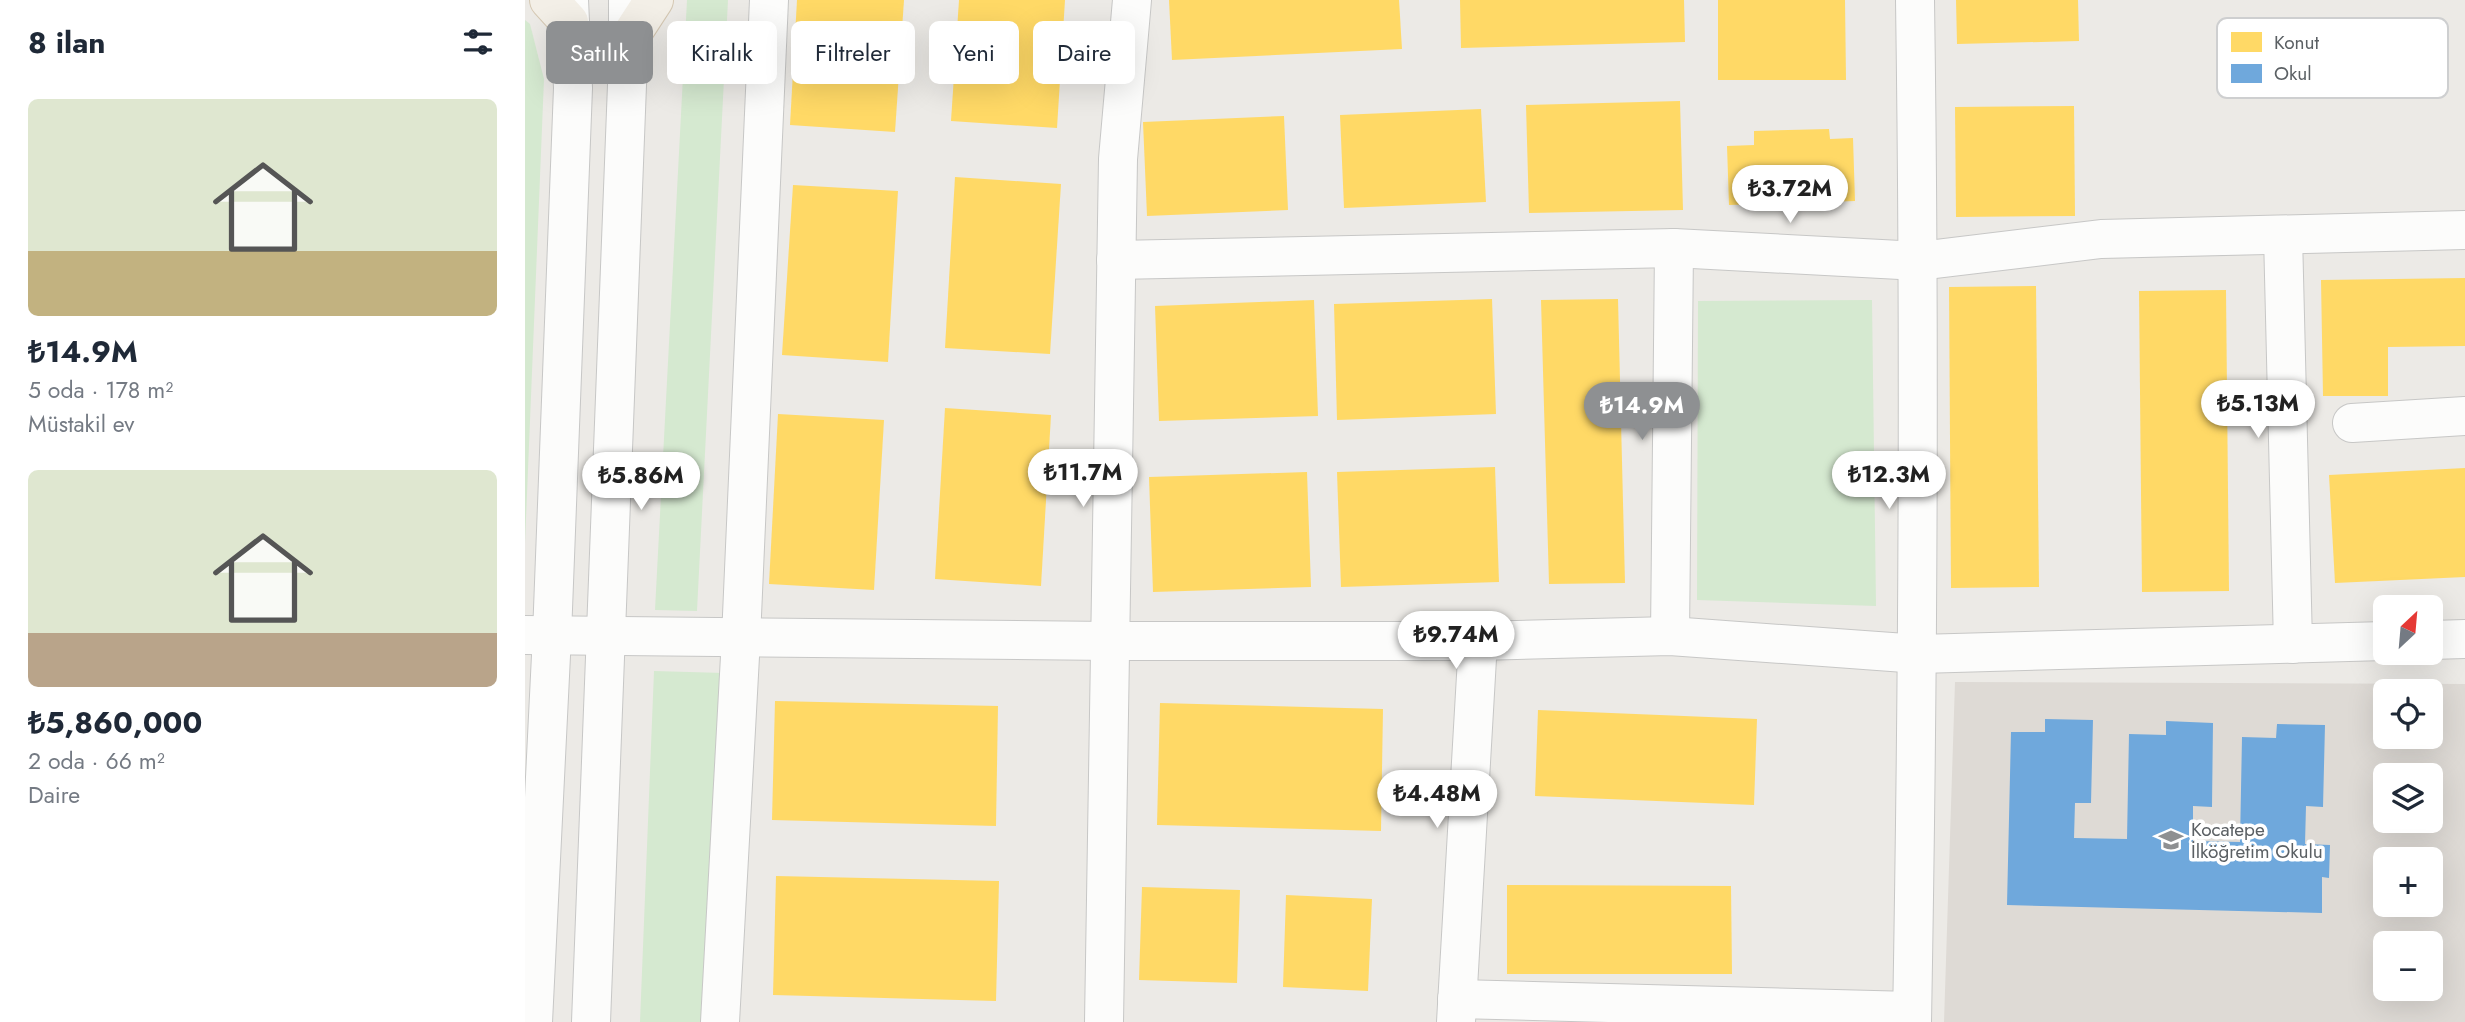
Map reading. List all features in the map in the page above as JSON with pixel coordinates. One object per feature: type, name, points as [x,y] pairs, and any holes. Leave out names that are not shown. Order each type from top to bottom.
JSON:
[{"type":"main road","points":[[640,21],[654,0]]},
{"type":"street","points":[[628,0],[628,21]]},
{"type":"street","points":[[720,1022],[741,638],[769,0]]},
{"type":"street","points":[[1104,1022],[1118,159],[1132,0]]},
{"type":"street","points":[[1478,641],[1457,1010],[1912,1017],[1919,654],[1919,261],[1915,0]]},
{"type":"street","points":[[533,1022],[538,635],[573,88],[562,7]]},
{"type":"street","points":[[591,1022],[626,84]]},
{"type":"street","points":[[1116,260],[1674,248],[1919,261],[2101,239],[2465,230]]},
{"type":"street","points":[[2283,234],[2293,644]]},
{"type":"street","points":[[1670,636],[1674,248]]},
{"type":"street","points":[[2352,423],[2465,416]]},
{"type":"street","points":[[538,635],[1111,641],[1478,641],[1670,636],[1919,654],[2373,641]]},
{"type":"street","points":[[2443,640],[2465,639]]},
{"type":"shaded area","name":"Kocatepe İlköğretim Okulu","points":[[1955,682],[2373,684],[2373,749],[2443,749],[2443,684],[2465,684],[2465,1022],[1944,1022]]},
{"type":"green space","points":[[687,0],[728,0],[727,21],[686,21]]},
{"type":"green space","points":[[525,20],[530,24],[544,79],[525,543]]},
{"type":"green space","points":[[683,84],[724,84],[697,611],[655,610]]},
{"type":"green space","points":[[1872,300],[1876,606],[1697,600],[1698,301]]},
{"type":"green space","points":[[654,671],[724,673],[714,1022],[640,1022]]},
{"type":"building: Konut","points":[[797,0],[904,0],[903,21],[796,21]]},
{"type":"building: Konut","points":[[959,0],[1065,0],[1064,21],[1033,21],[1033,84],[1060,84],[1057,128],[951,121],[953,84],[1019,84],[1019,21],[958,21]]},
{"type":"building: Konut","points":[[1169,0],[1399,0],[1402,49],[1172,60]]},
{"type":"building: Konut","points":[[1460,0],[1684,0],[1685,42],[1461,48]]},
{"type":"building: Konut","points":[[1718,0],[1845,0],[1846,80],[1718,80]]},
{"type":"building: Konut","points":[[1956,0],[2078,0],[2079,41],[1957,44]]},
{"type":"building: Konut","points":[[792,84],[898,84],[895,132],[790,125]]},
{"type":"building: Konut","points":[[1680,101],[1683,210],[1529,213],[1526,105]]},
{"type":"building: Konut","points":[[2074,106],[2075,216],[1956,217],[1955,107]]},
{"type":"building: Konut","points":[[1481,109],[1486,202],[1344,208],[1340,115]]},
{"type":"building: Konut","points":[[1284,116],[1288,210],[1147,216],[1143,122]]},
{"type":"building: Konut","points":[[1829,129],[1830,139],[1853,138],[1855,201],[1729,205],[1727,146],[1754,145],[1754,131]]},
{"type":"building: Konut","points":[[955,177],[1061,184],[1050,354],[945,348]]},
{"type":"building: Konut","points":[[793,185],[898,191],[888,362],[782,355]]},
{"type":"building: Konut","points":[[2465,278],[2465,346],[2388,347],[2388,396],[2323,396],[2321,280]]},
{"type":"building: Konut","points":[[2036,286],[2039,587],[1951,588],[1949,287]]},
{"type":"building: Konut","points":[[2226,290],[2229,591],[2142,592],[2139,291]]},
{"type":"building: Konut","points":[[1492,299],[1496,414],[1337,420],[1334,304]]},
{"type":"building: Konut","points":[[1618,299],[1625,583],[1549,584],[1541,300]]},
{"type":"building: Konut","points":[[1314,300],[1318,416],[1159,421],[1155,306]]},
{"type":"building: Konut","points":[[945,408],[1051,415],[1041,586],[935,579]]},
{"type":"building: Konut","points":[[778,414],[884,420],[874,590],[769,584]]},
{"type":"building: Konut","points":[[1495,467],[1499,582],[1341,587],[1337,472]]},
{"type":"building: Konut","points":[[2465,468],[2465,577],[2335,583],[2329,475]]},
{"type":"building: Konut","points":[[1307,472],[1311,587],[1153,592],[1149,477]]},
{"type":"building: Konut","points":[[775,701],[998,706],[996,826],[772,820]]},
{"type":"building: Konut","points":[[1160,703],[1383,709],[1381,831],[1157,825]]},
{"type":"building: Konut","points":[[1538,710],[1757,719],[1754,805],[1535,796]]},
{"type":"building: Konut","points":[[776,876],[999,881],[996,1001],[773,995]]},
{"type":"building: Konut","points":[[1507,885],[1731,886],[1732,974],[1507,974]]},
{"type":"building: Konut","points":[[1142,887],[1240,890],[1237,983],[1139,980]]},
{"type":"building: Konut","points":[[1286,895],[1372,899],[1368,991],[1283,987]]},
{"type":"building: Okul","points":[[2045,719],[2093,720],[2091,803],[2075,803],[2074,838],[2127,839],[2129,734],[2166,735],[2166,721],[2213,723],[2212,807],[2193,806],[2193,841],[2240,842],[2242,737],[2276,738],[2277,724],[2325,725],[2323,807],[2306,806],[2305,844],[2330,845],[2329,878],[2322,877],[2322,913],[2007,905],[2011,732],[2045,732]]},
{"type":"place","name":"Kocatepe İlköğretim Okulu","points":[[2171,840]]}]
